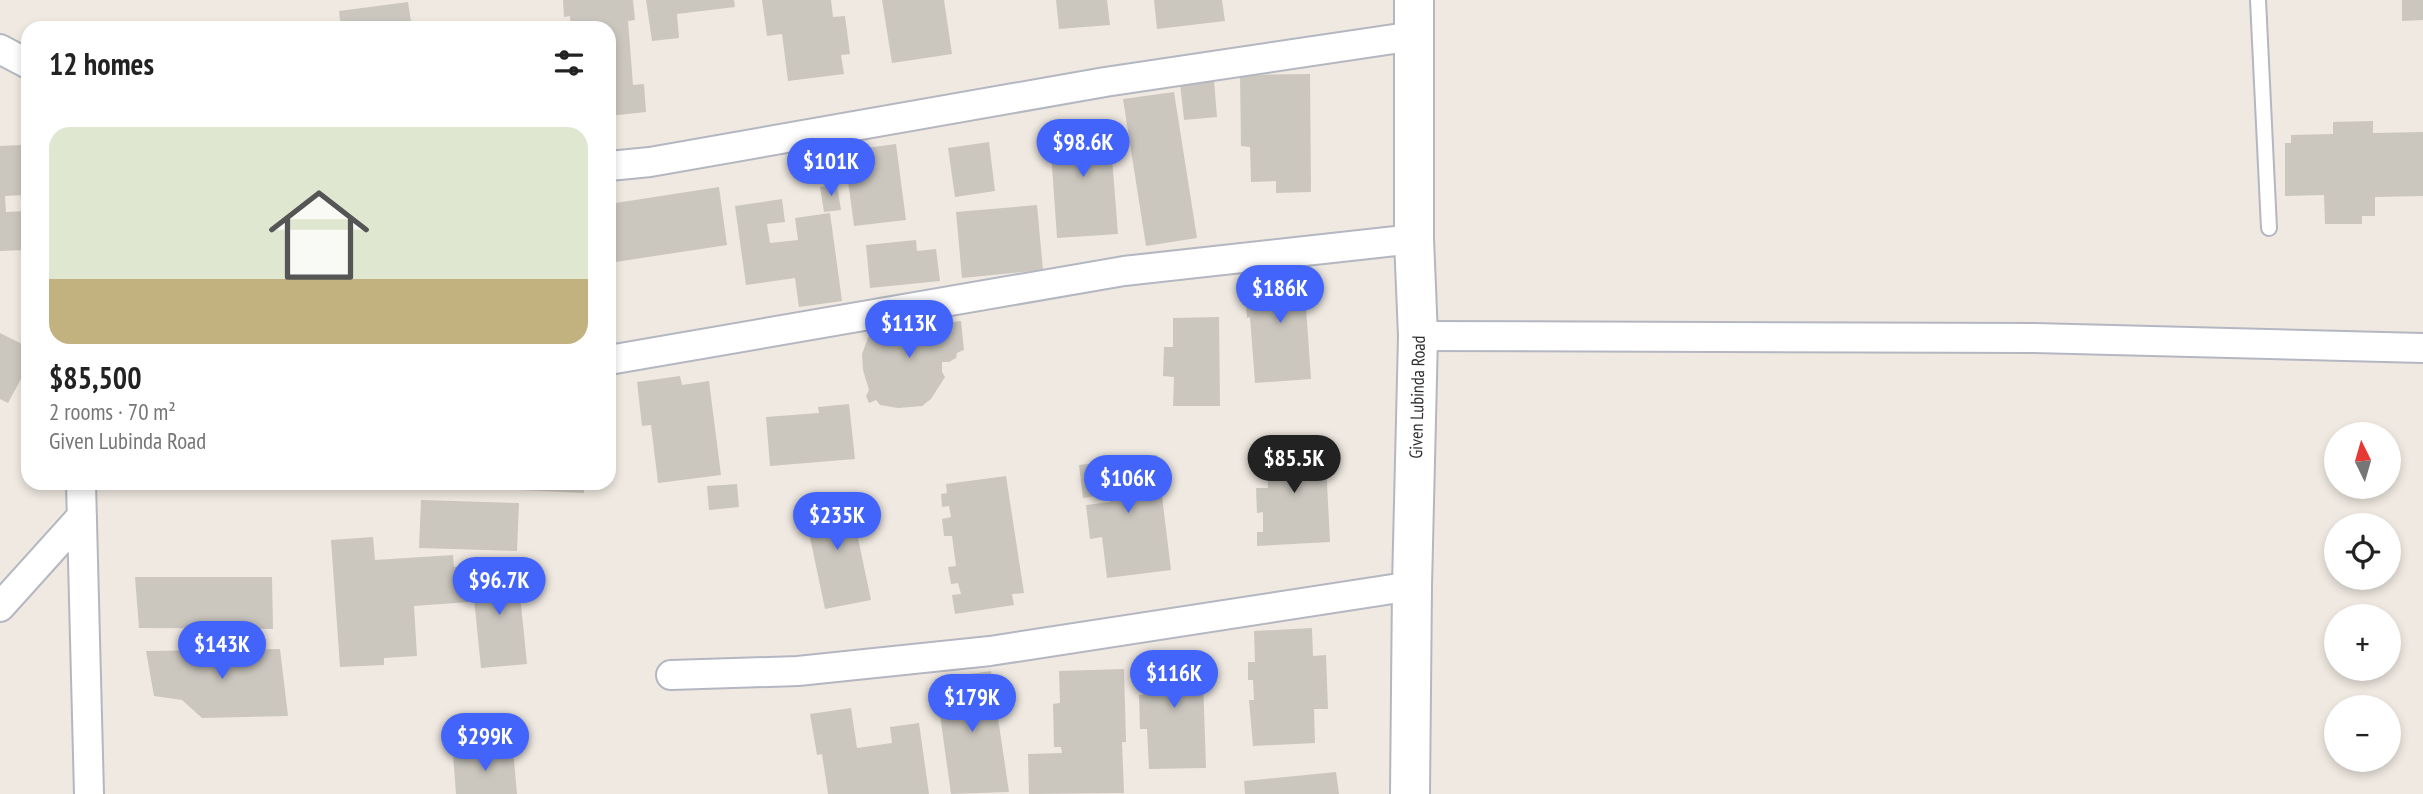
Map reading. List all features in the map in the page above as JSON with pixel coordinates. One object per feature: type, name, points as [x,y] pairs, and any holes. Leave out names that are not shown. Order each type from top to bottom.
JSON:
[{"type":"street","points":[[616,165],[650,162],[1105,82],[1414,18]]},
{"type":"street","name":"Given Lubinda Road","points":[[1410,794],[1418,336],[1414,239],[1414,18]]},
{"type":"street","points":[[0,49],[21,60]]},
{"type":"street","points":[[616,359],[1124,271],[1414,239]]},
{"type":"street","points":[[1418,336],[2034,338],[2423,348]]},
{"type":"street","points":[[81,490],[89,794]]},
{"type":"street","points":[[0,607],[82,516]]},
{"type":"street","points":[[671,675],[798,671],[990,651],[1412,586]]},
{"type":"lane","points":[[2258,0],[2269,228]]},
{"type":"building","points":[[563,0],[633,0],[635,20],[628,21],[633,85],[644,84],[646,112],[616,115],[616,21],[570,21],[570,16],[564,17]]},
{"type":"building","points":[[646,0],[734,0],[735,7],[677,14],[679,38],[652,41]]},
{"type":"building","points":[[762,0],[831,0],[833,17],[845,16],[850,54],[841,55],[844,74],[788,81],[782,34],[767,36]]},
{"type":"building","points":[[882,0],[944,0],[952,54],[892,63]]},
{"type":"building","points":[[1056,0],[1107,0],[1110,25],[1059,29]]},
{"type":"building","points":[[1154,0],[1222,0],[1225,21],[1157,29]]},
{"type":"building","points":[[2402,0],[2423,0],[2423,20],[2402,21]]},
{"type":"building","points":[[408,2],[411,21],[340,21],[339,11]]},
{"type":"building","points":[[1310,74],[1311,192],[1276,193],[1276,181],[1251,182],[1250,147],[1241,146],[1240,75]]},
{"type":"building","points":[[1214,80],[1217,117],[1184,120],[1180,83]]},
{"type":"building","points":[[1174,92],[1197,238],[1146,246],[1123,99]]},
{"type":"building","points":[[1109,119],[1118,234],[1057,238],[1049,123]]},
{"type":"building","points":[[2373,121],[2373,133],[2423,132],[2423,196],[2375,197],[2375,216],[2362,216],[2362,224],[2325,224],[2324,195],[2285,196],[2285,143],[2291,143],[2291,135],[2333,134],[2333,122]]},
{"type":"building","points":[[989,142],[995,191],[955,197],[948,148]]},
{"type":"building","points":[[896,144],[906,220],[854,226],[844,151]]},
{"type":"building","points":[[21,145],[21,195],[5,196],[6,212],[21,211],[21,250],[0,251],[0,146]]},
{"type":"building","points":[[837,185],[841,210],[824,212],[820,187]]},
{"type":"building","points":[[719,187],[727,245],[616,262],[616,203]]},
{"type":"building","points":[[782,199],[785,222],[767,224],[770,243],[798,240],[795,218],[830,213],[842,301],[799,307],[795,278],[746,285],[735,206]]},
{"type":"building","points":[[1037,205],[1043,270],[962,278],[956,212]]},
{"type":"building","points":[[916,240],[917,251],[936,249],[940,281],[870,288],[866,245]]},
{"type":"building","points":[[1310,269],[1313,307],[1306,307],[1311,379],[1255,383],[1250,317],[1247,318],[1245,293],[1251,292],[1250,273]]},
{"type":"building","points":[[932,316],[952,322],[961,321],[964,350],[949,362],[942,362],[945,377],[931,399],[922,406],[898,408],[880,405],[876,400],[869,403],[862,354],[871,330],[884,323]]},
{"type":"building","points":[[1219,317],[1220,406],[1173,406],[1174,377],[1163,376],[1164,347],[1173,347],[1173,318]]},
{"type":"building","points":[[0,333],[21,344],[21,379],[8,403],[0,399]]},
{"type":"building","points":[[680,376],[682,385],[709,381],[721,475],[658,483],[651,425],[642,426],[637,382]]},
{"type":"building","points":[[849,404],[855,459],[770,466],[766,417],[819,413],[818,407]]},
{"type":"building","points":[[1317,438],[1318,463],[1326,463],[1330,542],[1257,546],[1257,532],[1263,532],[1263,512],[1257,513],[1256,488],[1268,488],[1266,441]]},
{"type":"building","points":[[1157,455],[1171,570],[1107,578],[1102,537],[1090,539],[1086,505],[1110,502],[1109,494],[1083,498],[1079,465]]},
{"type":"building","points":[[1006,476],[1024,593],[1012,594],[1014,605],[955,614],[952,595],[961,594],[958,583],[951,584],[948,567],[956,566],[952,536],[944,536],[942,519],[951,517],[949,506],[942,507],[941,494],[947,493],[946,484]]},
{"type":"building","points":[[737,484],[739,507],[709,510],[707,486]]},
{"type":"building","points":[[520,490],[584,490],[584,493]]},
{"type":"building","points":[[849,495],[871,600],[825,609],[803,504]]},
{"type":"building","points":[[421,500],[519,503],[517,551],[419,548]]},
{"type":"building","points":[[373,537],[375,560],[453,555],[454,567],[466,566],[469,602],[414,606],[417,656],[384,658],[384,665],[340,667],[331,540]]},
{"type":"building","points":[[517,565],[527,664],[481,668],[471,569]]},
{"type":"building","points":[[135,577],[272,577],[273,629],[139,628]]},
{"type":"building","points":[[1312,628],[1313,656],[1326,655],[1328,709],[1314,709],[1315,743],[1253,746],[1249,700],[1254,700],[1253,680],[1248,680],[1248,662],[1255,662],[1254,631]]},
{"type":"building","points":[[280,649],[288,716],[202,718],[182,700],[154,696],[146,651]]},
{"type":"building","points":[[1202,650],[1206,768],[1149,769],[1147,729],[1140,729],[1139,695],[1147,694],[1146,652]]},
{"type":"building","points":[[1124,669],[1124,793],[1029,794],[1028,754],[1062,753],[1061,747],[1054,747],[1053,704],[1060,703],[1059,671]]},
{"type":"building","points":[[991,671],[1009,792],[951,794],[935,679]]},
{"type":"building","points":[[851,708],[857,748],[892,743],[890,727],[919,723],[929,794],[828,794],[822,754],[817,755],[810,714]]},
{"type":"building","points":[[513,749],[517,794],[456,794],[453,754]]},
{"type":"building","points":[[1336,772],[1339,794],[1245,794],[1244,781]]}]
